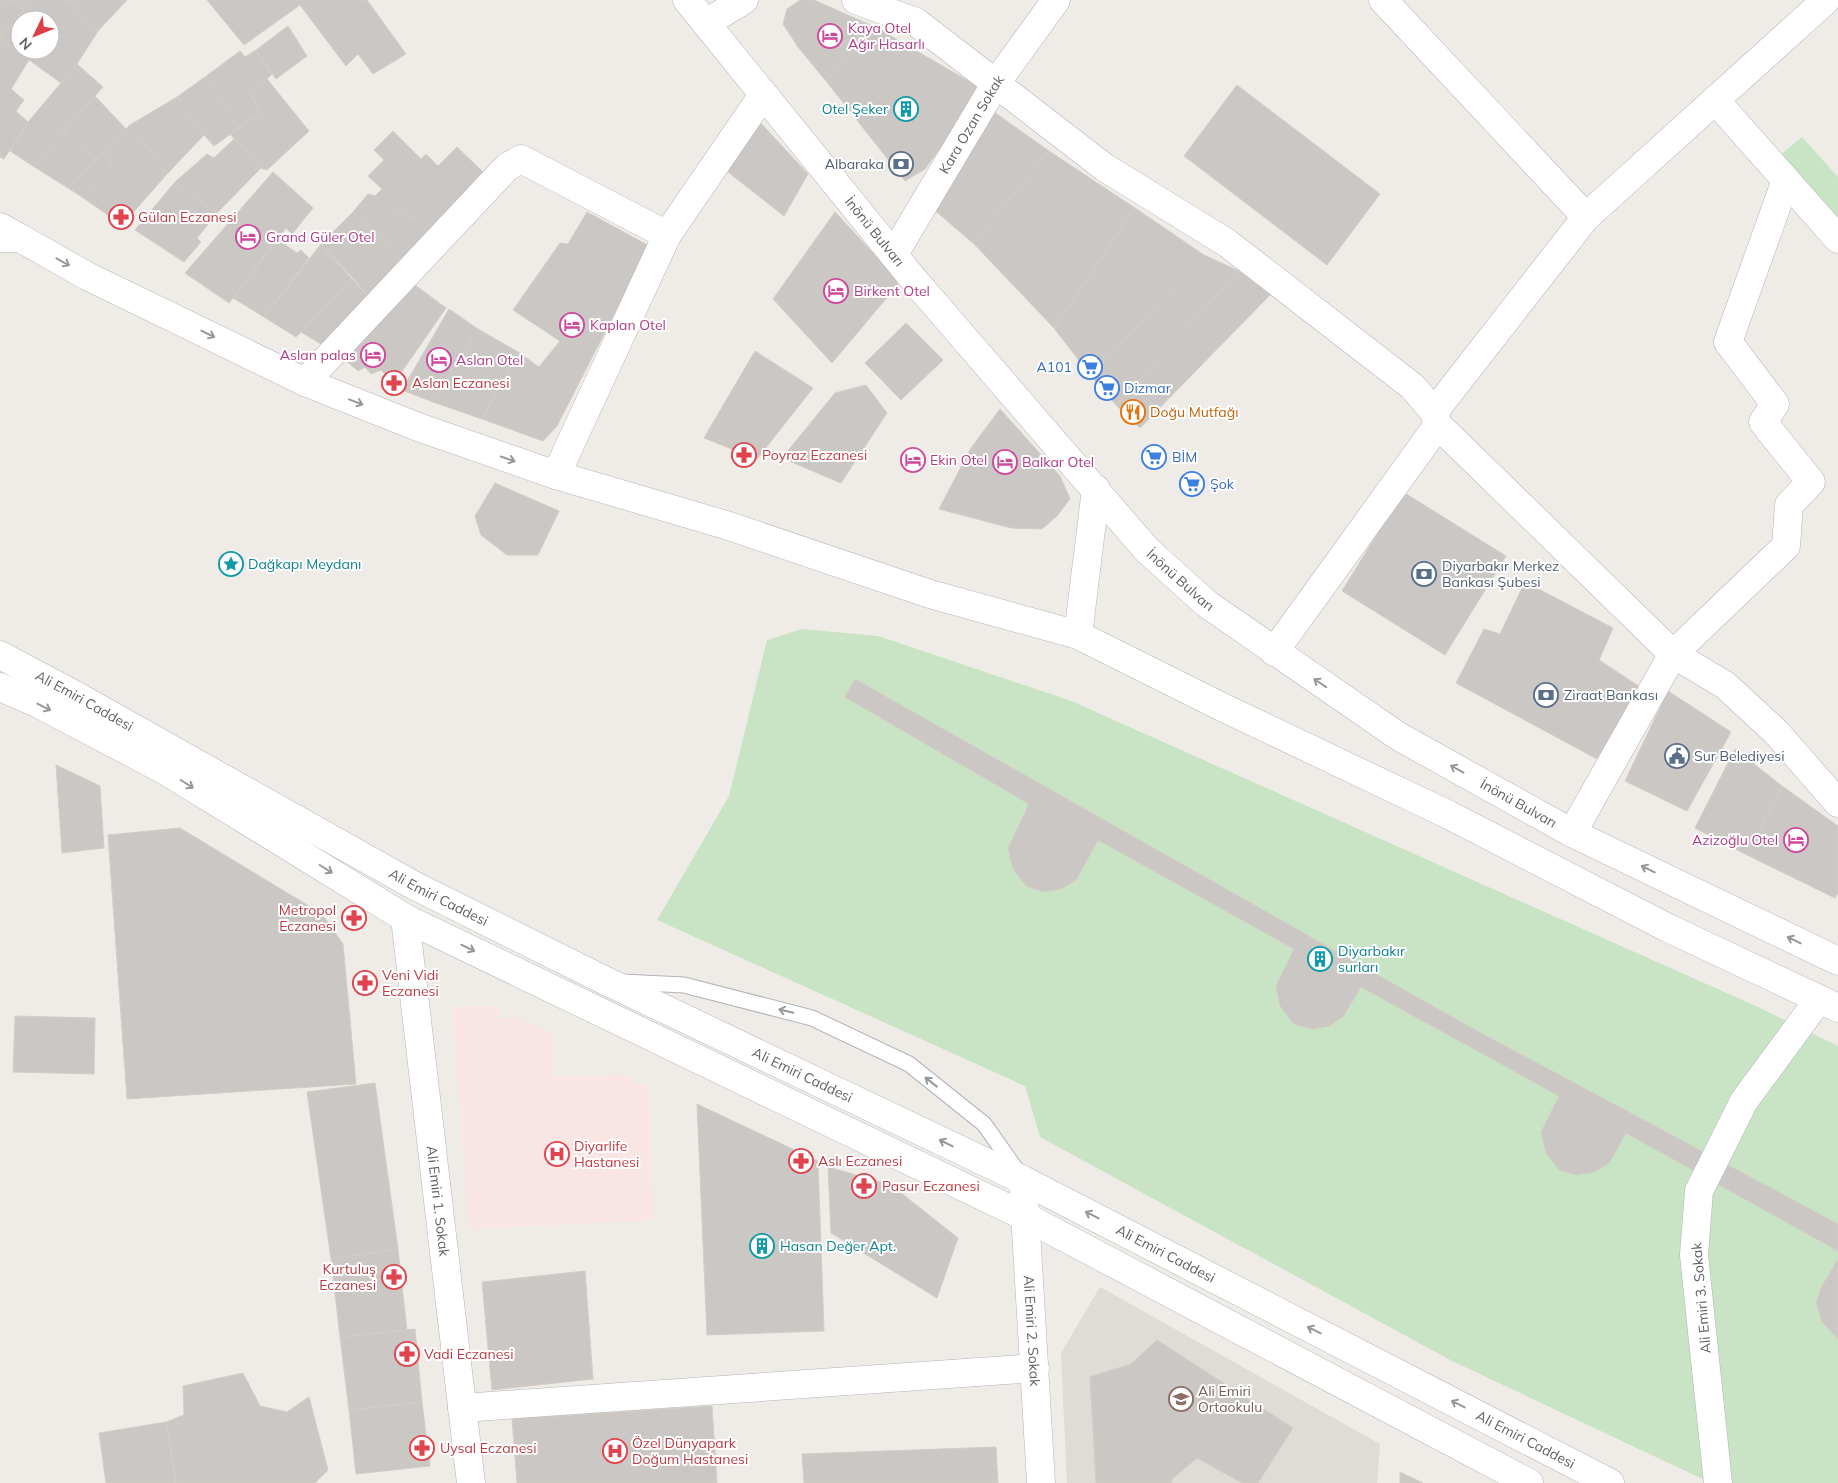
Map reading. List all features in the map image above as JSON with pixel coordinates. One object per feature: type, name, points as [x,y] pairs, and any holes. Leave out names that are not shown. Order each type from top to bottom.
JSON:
[{"type":"main road","name":"İnönü Bulvarı","points":[[687,0],[914,280],[1147,550],[1207,604],[1398,736],[1572,833],[1838,961]]},
{"type":"main road","points":[[706,24],[744,0]]},
{"type":"main road","points":[[856,0],[916,22],[1104,167],[1227,243],[1413,387],[1436,419],[1673,654],[1725,684],[1776,732],[1838,803]]},
{"type":"main road","name":"Kara Ozan Sokak","points":[[894,254],[996,83],[1056,0]]},
{"type":"main road","points":[[1384,0],[1586,217]]},
{"type":"main road","points":[[1274,652],[1436,419],[1586,217],[1826,0]]},
{"type":"main road","points":[[556,475],[667,234],[763,95]]},
{"type":"main road","points":[[1715,100],[1838,239]]},
{"type":"main road","points":[[305,382],[507,167],[521,159],[667,234]]},
{"type":"main road","points":[[1572,833],[1673,654],[1786,546],[1789,505],[1811,482],[1762,422],[1775,404],[1728,342],[1786,180]]},
{"type":"main road","points":[[7,234],[87,276],[305,382],[418,427],[556,475],[726,525],[930,594],[1078,635],[1224,708],[1447,814],[1666,927],[1829,1004]]},
{"type":"main road","points":[[1078,635],[1096,489]]},
{"type":"main road","name":"Ali Emiri Caddesi","points":[[0,656],[64,688],[414,886],[606,981],[1023,1180],[1610,1483]]},
{"type":"main road","points":[[0,687],[39,704],[166,771],[405,918],[1026,1216],[1529,1483]]},
{"type":"main road","name":"Ali Emiri 1. Sokak","points":[[405,918],[471,1483]]},
{"type":"main road","name":"Ali Emiri 3. Sokak","points":[[1718,1483],[1694,1255],[1699,1191],[1744,1101],[1829,1004]]},
{"type":"main road","name":"Ali Emiri 2. Sokak","points":[[1023,1180],[1041,1483]]},
{"type":"main road","points":[[462,1408],[1034,1368]]},
{"type":"lane","points":[[606,981],[684,985],[812,1018],[909,1064],[984,1124],[1023,1180]]},
{"type":"shaded area","name":"Diyarlife Hastanesi","points":[[453,1007],[498,1007],[498,1019],[520,1017],[553,1034],[554,1077],[621,1075],[649,1088],[654,1220],[468,1229]]},
{"type":"shaded area","name":"Ali Emiri Ortaokulu","points":[[1100,1287],[1380,1444],[1377,1483],[1067,1483],[1061,1353]]},
{"type":"green space","points":[[1802,137],[1838,177],[1838,220],[1779,156]]},
{"type":"green space","points":[[802,629],[878,636],[1069,700],[1758,1007],[1838,1046],[1838,1483],[1711,1483],[1452,1361],[1040,1137],[1025,1086],[657,920],[729,796],[767,640]]},
{"type":"building","points":[[0,0],[12,0],[24,10],[10,10],[10,26],[0,37]]},
{"type":"building","points":[[12,0],[33,0],[24,10]]},
{"type":"building","points":[[33,0],[65,0],[98,31],[77,64],[61,83],[29,60],[60,60],[60,10],[24,10]]},
{"type":"building","points":[[65,0],[127,0],[98,31]]},
{"type":"building","points":[[207,0],[367,0],[406,54],[373,74],[358,54],[346,66],[300,5],[244,45]]},
{"type":"building","name":"Kaya Otel Ağır Hasarlı","points":[[800,0],[814,0],[877,28],[826,81],[798,47],[783,24],[787,9]]},
{"type":"building","points":[[10,26],[10,46],[0,37]]},
{"type":"building","points":[[288,26],[307,56],[276,79],[256,50]]},
{"type":"building","name":"Otel Şeker","points":[[877,28],[977,86],[952,132],[925,169],[905,181],[826,81]]},
{"type":"building","points":[[0,39],[10,46],[10,60],[29,60],[11,89],[24,100],[16,111],[28,122],[4,159],[0,157]]},
{"type":"building","points":[[256,50],[272,74],[251,94],[260,113],[239,128],[205,77],[240,51],[245,57]]},
{"type":"building","points":[[77,64],[103,87],[33,166],[10,151],[28,122]]},
{"type":"building","points":[[205,77],[239,128],[214,146],[177,97]]},
{"type":"building","points":[[267,79],[309,131],[267,170],[261,168],[230,134],[260,113],[251,94]]},
{"type":"building","points":[[1237,85],[1380,194],[1327,265],[1184,156]]},
{"type":"building","points":[[95,96],[126,129],[95,159],[63,132]]},
{"type":"building","points":[[177,97],[204,135],[167,174],[130,125]]},
{"type":"building","points":[[994,112],[1049,151],[973,243],[932,208]]},
{"type":"building","points":[[756,118],[808,174],[784,216],[728,172]]},
{"type":"building","points":[[130,125],[167,174],[122,225],[82,197],[112,162],[102,152]]},
{"type":"building","points":[[393,131],[421,159],[426,154],[438,166],[457,147],[483,172],[475,179],[483,187],[433,237],[412,216],[409,219],[397,207],[392,213],[375,196],[382,189],[368,176],[384,160],[374,150]]},
{"type":"building","points":[[63,132],[95,159],[68,188],[33,166]]},
{"type":"building","points":[[234,139],[261,168],[217,213],[175,182],[207,154],[214,158]]},
{"type":"building","points":[[1049,151],[1135,208],[1054,328],[973,243]]},
{"type":"building","points":[[102,152],[112,162],[82,197],[68,188]]},
{"type":"building","name":"Grand Güler Otel","points":[[273,172],[313,208],[292,234],[286,228],[229,303],[185,273]]},
{"type":"building","points":[[175,182],[217,213],[197,238],[201,242],[184,262],[135,230]]},
{"type":"building","points":[[368,194],[375,196],[392,213],[397,207],[409,219],[412,216],[433,237],[405,265],[353,212]]},
{"type":"building","points":[[1135,208],[1204,255],[1091,376],[1054,328]]},
{"type":"building","points":[[353,212],[405,265],[370,299],[321,244]]},
{"type":"building","name":"Kaplan Otel","points":[[587,212],[649,246],[557,426],[543,441],[482,419],[518,352],[539,367],[560,341],[513,310],[560,243],[568,244]]},
{"type":"building","name":"Birkent Otel","points":[[835,212],[900,282],[832,363],[773,299]]},
{"type":"building","points":[[277,239],[297,253],[301,250],[309,258],[264,317],[233,298]]},
{"type":"building","points":[[321,244],[353,278],[296,337],[264,317]]},
{"type":"building","points":[[1204,255],[1239,271],[1116,405],[1091,376]]},
{"type":"building","points":[[1239,271],[1271,294],[1140,428],[1116,405]]},
{"type":"building","points":[[353,278],[370,299],[331,350],[301,332]]},
{"type":"building","points":[[415,285],[446,308],[394,383],[381,370],[371,374],[365,367],[358,371],[343,358]]},
{"type":"building","name":"Aslan Otel","points":[[449,309],[478,329],[433,402],[402,390]]},
{"type":"building","points":[[906,323],[943,360],[901,400],[865,363]]},
{"type":"building","points":[[478,329],[518,352],[482,419],[433,402]]},
{"type":"building","points":[[755,351],[813,388],[757,459],[704,438]]},
{"type":"building","points":[[866,385],[887,413],[841,483],[782,458],[835,393]]},
{"type":"building","name":"Balkar Otel","points":[[1000,409],[1060,476],[1070,499],[1057,516],[1042,529],[1011,528],[939,509],[971,448]]},
{"type":"building","points":[[495,483],[559,511],[538,555],[507,555],[481,535],[475,516]]},
{"type":"building","name":"Diyarbakır Merkez Bankası Şubesi","points":[[1403,492],[1506,556],[1445,655],[1342,591]]},
{"type":"building","points":[[1525,582],[1613,628],[1599,660],[1640,687],[1597,759],[1456,683],[1484,629],[1500,634]]},
{"type":"building","name":"Diyarbakır surları","points":[[855,679],[1468,1026],[1838,1224],[1838,1251],[1626,1133],[1609,1163],[1594,1172],[1577,1175],[1559,1170],[1546,1153],[1541,1132],[1559,1096],[1361,987],[1343,1017],[1329,1026],[1312,1029],[1294,1024],[1280,1006],[1276,986],[1294,949],[1098,840],[1076,880],[1061,889],[1044,892],[1026,886],[1013,869],[1008,848],[1029,804],[845,697]]},
{"type":"building","name":"Sur Belediyesi","points":[[1668,691],[1731,732],[1687,811],[1625,781]]},
{"type":"building","points":[[1735,749],[1782,786],[1747,855],[1695,828]]},
{"type":"building","points":[[56,765],[100,786],[104,848],[62,853]]},
{"type":"building","name":"Azizoğlu Otel","points":[[1782,786],[1838,826],[1838,893],[1835,898],[1747,855]]},
{"type":"building","points":[[180,828],[322,914],[343,944],[356,1084],[127,1099],[108,835]]},
{"type":"building","points":[[15,1016],[95,1018],[94,1074],[13,1072]]},
{"type":"building","points":[[375,1083],[398,1249],[331,1259],[307,1092]]},
{"type":"building","name":"Hasan Değer Apt.","points":[[697,1104],[818,1161],[824,1331],[707,1335]]},
{"type":"building","points":[[828,1167],[891,1185],[958,1238],[937,1298],[831,1233]]},
{"type":"building","points":[[398,1249],[407,1330],[340,1337],[331,1259]]},
{"type":"building","points":[[1838,1259],[1838,1339],[1822,1322],[1816,1302],[1822,1286]]},
{"type":"building","points":[[585,1271],[593,1379],[492,1390],[482,1282]]},
{"type":"building","points":[[415,1329],[422,1402],[349,1410],[340,1337]]},
{"type":"building","points":[[1157,1340],[1293,1428],[1258,1483],[1242,1483],[1197,1458],[1171,1480],[1172,1483],[1096,1483],[1090,1377],[1131,1364]]},
{"type":"building","points":[[243,1373],[260,1406],[287,1412],[309,1397],[328,1470],[315,1483],[176,1483],[166,1422],[184,1415],[183,1386]]},
{"type":"building","points":[[422,1402],[430,1466],[356,1474],[349,1410]]},
{"type":"building","name":"Özel Dünyapark Doğum Hastanesi","points":[[712,1406],[717,1483],[517,1483],[512,1419]]},
{"type":"building","points":[[166,1422],[176,1483],[106,1483],[99,1433]]},
{"type":"building","points":[[996,1447],[998,1483],[804,1483],[802,1454]]},
{"type":"building","points":[[1400,1472],[1423,1483],[1400,1483]]},
{"type":"place","name":"Kaya Otel Ağır Hasarlı","points":[[830,36]]},
{"type":"place","name":"Otel Şeker","points":[[906,109]]},
{"type":"place","name":"Albaraka","points":[[901,164]]},
{"type":"place","name":"Gülan Eczanesi","points":[[121,217]]},
{"type":"place","name":"Grand Güler Otel","points":[[248,237]]},
{"type":"place","name":"Birkent Otel","points":[[836,291]]},
{"type":"place","name":"Kaplan Otel","points":[[572,325]]},
{"type":"place","name":"Aslan palas","points":[[373,355]]},
{"type":"place","name":"Aslan Otel","points":[[439,360]]},
{"type":"place","name":"A101","points":[[1090,367]]},
{"type":"place","name":"Aslan Eczanesi","points":[[394,383]]},
{"type":"place","name":"Dizmar","points":[[1107,388]]},
{"type":"place","name":"Doğu Mutfağı","points":[[1133,412]]},
{"type":"place","name":"Poyraz Eczanesi","points":[[744,455]]},
{"type":"place","name":"BİM","points":[[1154,457]]},
{"type":"place","name":"Ekin Otel","points":[[913,460]]},
{"type":"place","name":"Balkar Otel","points":[[1005,462]]},
{"type":"place","name":"Şok","points":[[1192,484]]},
{"type":"place","name":"Dağkapı Meydanı","points":[[231,564]]},
{"type":"place","name":"Diyarbakır Merkez Bankası Şubesi","points":[[1424,574]]},
{"type":"place","name":"Ziraat Bankası","points":[[1546,695]]},
{"type":"place","name":"Sur Belediyesi","points":[[1677,756]]},
{"type":"place","name":"Azizoğlu Otel","points":[[1796,840]]},
{"type":"place","name":"Metropol Eczanesi","points":[[354,918]]},
{"type":"place","name":"Diyarbakır surları","points":[[1320,959]]},
{"type":"place","name":"Veni Vidi Eczanesi","points":[[365,983]]},
{"type":"place","name":"Diyarlife Hastanesi","points":[[557,1154]]},
{"type":"place","name":"Aslı Eczanesi","points":[[801,1161]]},
{"type":"place","name":"Pasur Eczanesi","points":[[864,1186]]},
{"type":"place","name":"Hasan Değer Apt.","points":[[762,1246]]},
{"type":"place","name":"Kurtuluş Eczanesi","points":[[394,1277]]},
{"type":"place","name":"Vadi Eczanesi","points":[[407,1354]]},
{"type":"place","name":"Ali Emiri Ortaokulu","points":[[1181,1399]]},
{"type":"place","name":"Uysal Eczanesi","points":[[422,1448]]},
{"type":"place","name":"Özel Dünyapark Doğum Hastanesi","points":[[615,1451]]}]
